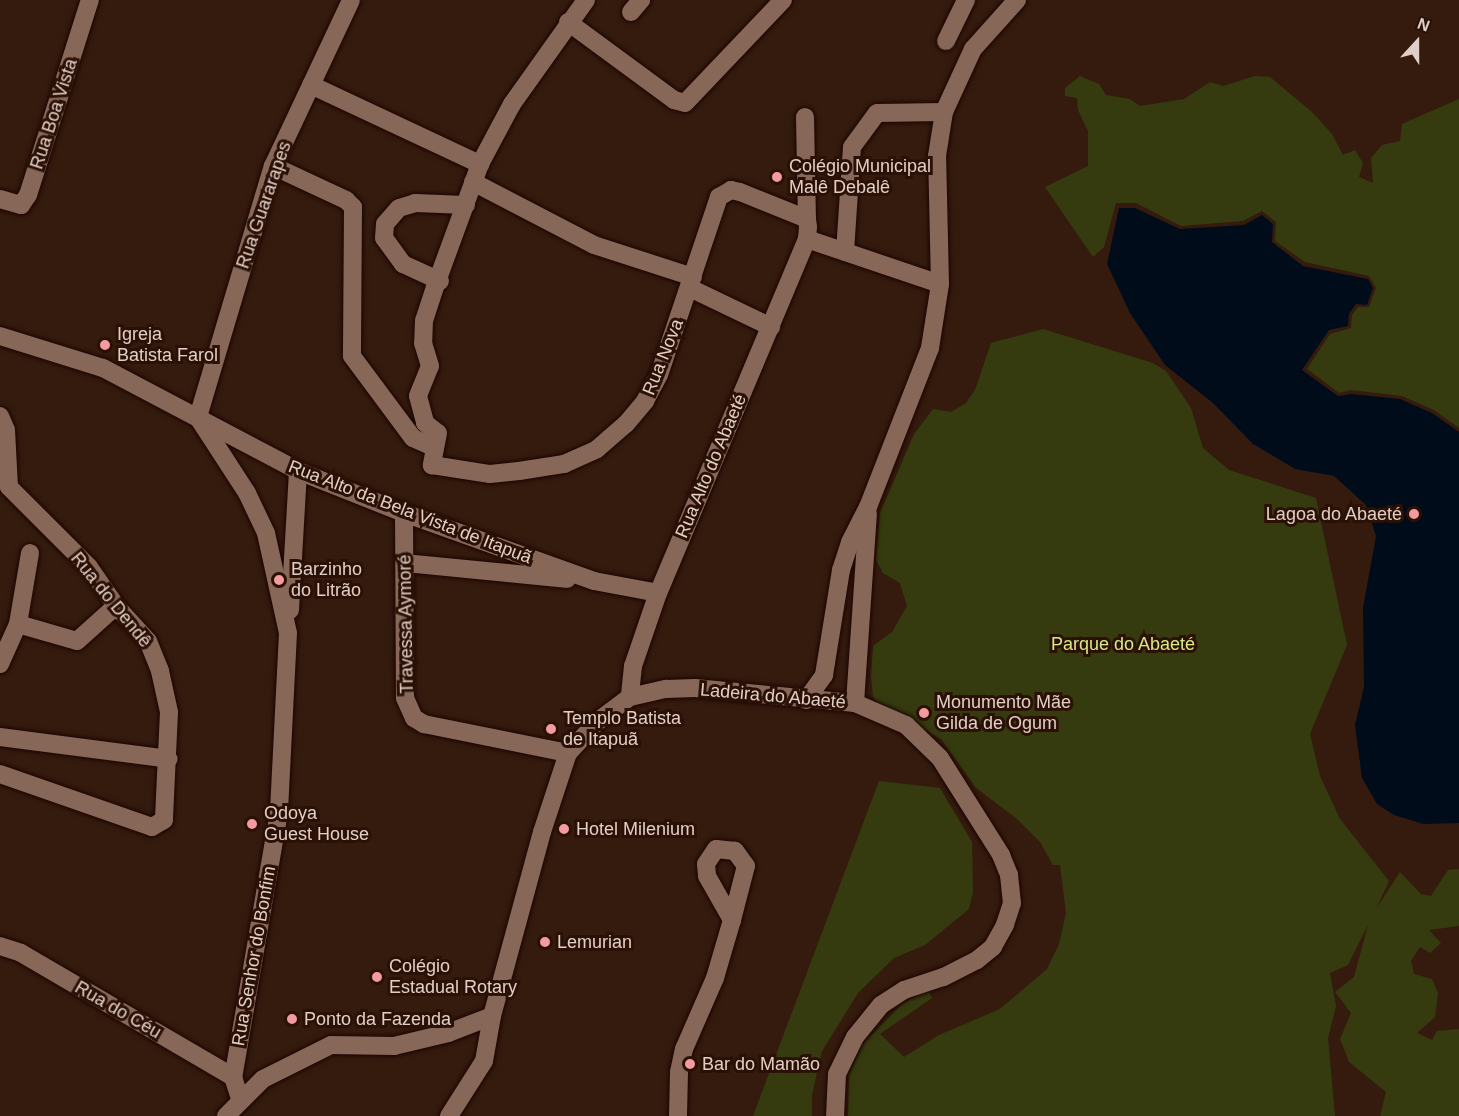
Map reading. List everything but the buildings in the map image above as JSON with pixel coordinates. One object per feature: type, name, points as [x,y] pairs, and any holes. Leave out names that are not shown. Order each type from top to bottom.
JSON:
[{"type":"street","name":"Rua Boa Vista","points":[[0,199],[21,205],[27,195],[90,0]]},
{"type":"street","name":"Rua Guararapes","points":[[198,417],[273,166],[351,0]]},
{"type":"street","points":[[433,455],[438,432],[425,423],[418,396],[430,366],[423,343],[424,320],[440,281],[480,164],[512,104],[568,22],[586,0]]},
{"type":"street","points":[[568,22],[674,100],[685,103],[783,0]]},
{"type":"street","points":[[946,41],[966,0]]},
{"type":"street","points":[[806,700],[819,684],[827,663],[841,570],[850,542],[868,507],[930,348],[940,284],[937,156],[944,112],[973,49],[1017,0]]},
{"type":"street","points":[[310,85],[480,164]]},
{"type":"street","points":[[845,252],[852,147],[877,113],[944,112]]},
{"type":"street","points":[[805,117],[807,239],[940,284]]},
{"type":"street","name":"Rua Nova","points":[[273,166],[346,200],[353,207],[352,356],[413,438],[433,455],[442,469],[490,474],[564,464],[597,449],[645,401],[659,375],[692,283],[719,197],[724,192],[740,192],[807,219]]},
{"type":"street","points":[[473,182],[594,245],[692,283],[771,327]]},
{"type":"street","points":[[440,281],[399,259],[384,238],[385,224],[399,208],[415,203],[466,205]]},
{"type":"street","name":"Rua Alto do Abaeté","points":[[630,697],[633,666],[658,593],[807,239]]},
{"type":"street","name":"Rua Alto da Bela Vista de Itapuã","points":[[3,340],[103,368],[298,471],[404,513],[594,581]]},
{"type":"street","name":"Rua do Dendê","points":[[0,416],[6,430],[9,486],[88,567],[116,606],[148,641],[160,671],[169,712],[169,759],[164,820],[152,827],[0,774]]},
{"type":"street","name":"Rua Senhor do Bonfim","points":[[198,417],[247,493],[266,533],[288,633]]},
{"type":"street","name":"Rua Senhor do Bonfim","points":[[240,1098],[233,1077],[279,812],[298,471]]},
{"type":"street","points":[[855,703],[867,571],[868,507]]},
{"type":"street","name":"Travessa Aymoré","points":[[404,513],[405,698],[414,718],[424,724],[568,753]]},
{"type":"street","points":[[0,664],[18,624],[30,554]]},
{"type":"street","name":"Rua Alto da Bela Vista de Itapuã","points":[[405,562],[594,581],[658,593]]},
{"type":"street","points":[[841,570],[867,571]]},
{"type":"street","points":[[18,624],[77,641],[116,606]]},
{"type":"street","name":"Ladeira do Abaeté","points":[[449,1116],[484,1061],[492,1016],[544,824],[568,753],[598,721],[630,697],[666,689],[695,688],[855,703],[906,725],[940,758],[1001,855],[1009,875],[1012,903],[993,947],[976,960],[943,977],[904,990],[867,1020],[844,1055],[837,1074],[835,1116]]},
{"type":"street","points":[[0,736],[169,759]]},
{"type":"street","points":[[678,1116],[679,1072],[684,1049],[715,978],[732,920]]},
{"type":"street","name":"Rua do Céu","points":[[0,946],[21,953],[233,1077]]},
{"type":"street","points":[[226,1116],[240,1098],[263,1079],[332,1045],[394,1046],[448,1033],[492,1016]]},
{"type":"green space","points":[[1080,76],[1099,84],[1106,95],[1130,99],[1140,106],[1184,99],[1210,82],[1223,86],[1255,76],[1270,77],[1312,112],[1332,134],[1343,155],[1355,150],[1363,163],[1359,177],[1373,183],[1371,158],[1382,145],[1400,141],[1402,124],[1459,99],[1459,428],[1434,410],[1402,396],[1351,390],[1339,393],[1307,369],[1330,334],[1351,328],[1352,315],[1358,307],[1369,307],[1376,288],[1369,276],[1305,262],[1275,241],[1276,222],[1262,211],[1243,221],[1181,226],[1136,203],[1116,203],[1104,247],[1093,257],[1045,187],[1088,166],[1088,131],[1078,110],[1077,98],[1065,96],[1065,88]]},
{"type":"green space","name":"Parque do Abaeté","points":[[1043,329],[1153,363],[1166,371],[1191,408],[1203,448],[1229,470],[1316,498],[1347,645],[1310,734],[1320,776],[1340,819],[1389,881],[1376,909],[1400,872],[1421,894],[1431,896],[1448,870],[1459,869],[1459,926],[1429,930],[1441,943],[1430,953],[1420,947],[1411,961],[1414,974],[1432,979],[1438,993],[1435,1017],[1417,1033],[1432,1040],[1437,1031],[1459,1029],[1459,1116],[1380,1116],[1386,1092],[1349,1062],[1340,1039],[1351,1013],[1335,992],[1354,977],[1368,925],[1348,965],[1330,973],[1336,1006],[1328,1038],[1335,1116],[848,1116],[849,1075],[862,1045],[902,1004],[928,990],[932,998],[880,1034],[904,1057],[939,1035],[1000,1009],[1047,969],[1059,944],[1066,913],[1060,865],[1053,865],[1040,842],[1016,818],[976,788],[941,739],[879,704],[873,697],[871,676],[873,646],[892,632],[907,606],[900,583],[883,573],[876,560],[880,513],[914,434],[933,409],[951,412],[966,403],[975,390],[991,343]]},
{"type":"green space","points":[[879,781],[940,788],[972,842],[973,892],[969,909],[925,945],[894,958],[858,993],[822,1051],[812,1095],[812,1116],[753,1116]]},
{"type":"water","name":"Lagoa do Abaeté","points":[[1119,208],[1135,208],[1180,229],[1244,225],[1262,215],[1273,224],[1272,242],[1303,266],[1368,279],[1373,288],[1367,305],[1356,304],[1349,314],[1348,326],[1329,330],[1302,370],[1338,396],[1351,394],[1400,399],[1432,413],[1459,432],[1459,823],[1423,824],[1394,815],[1377,804],[1362,778],[1355,725],[1364,687],[1363,608],[1376,536],[1366,505],[1334,476],[1295,469],[1253,444],[1213,403],[1165,365],[1130,313],[1107,264]]},
{"type":"place","name":"Colégio Municipal Malê Debalê","points":[[777,177]]},
{"type":"place","name":"Igreja Batista Farol","points":[[105,345]]},
{"type":"place","name":"Lagoa do Abaeté","points":[[1414,514]]},
{"type":"place","name":"Barzinho do Litrão","points":[[279,580]]},
{"type":"place","name":"Monumento Mãe Gilda de Ogum","points":[[924,713]]},
{"type":"place","name":"Templo Batista de Itapuã","points":[[551,729]]},
{"type":"place","name":"Odoya Guest House","points":[[252,824]]},
{"type":"place","name":"Hotel Milenium","points":[[564,829]]},
{"type":"place","name":"Lemurian","points":[[545,942]]},
{"type":"place","name":"Colégio Estadual Rotary","points":[[377,977]]},
{"type":"place","name":"Ponto da Fazenda","points":[[292,1019]]},
{"type":"place","name":"Bar do Mamão","points":[[690,1064]]}]
